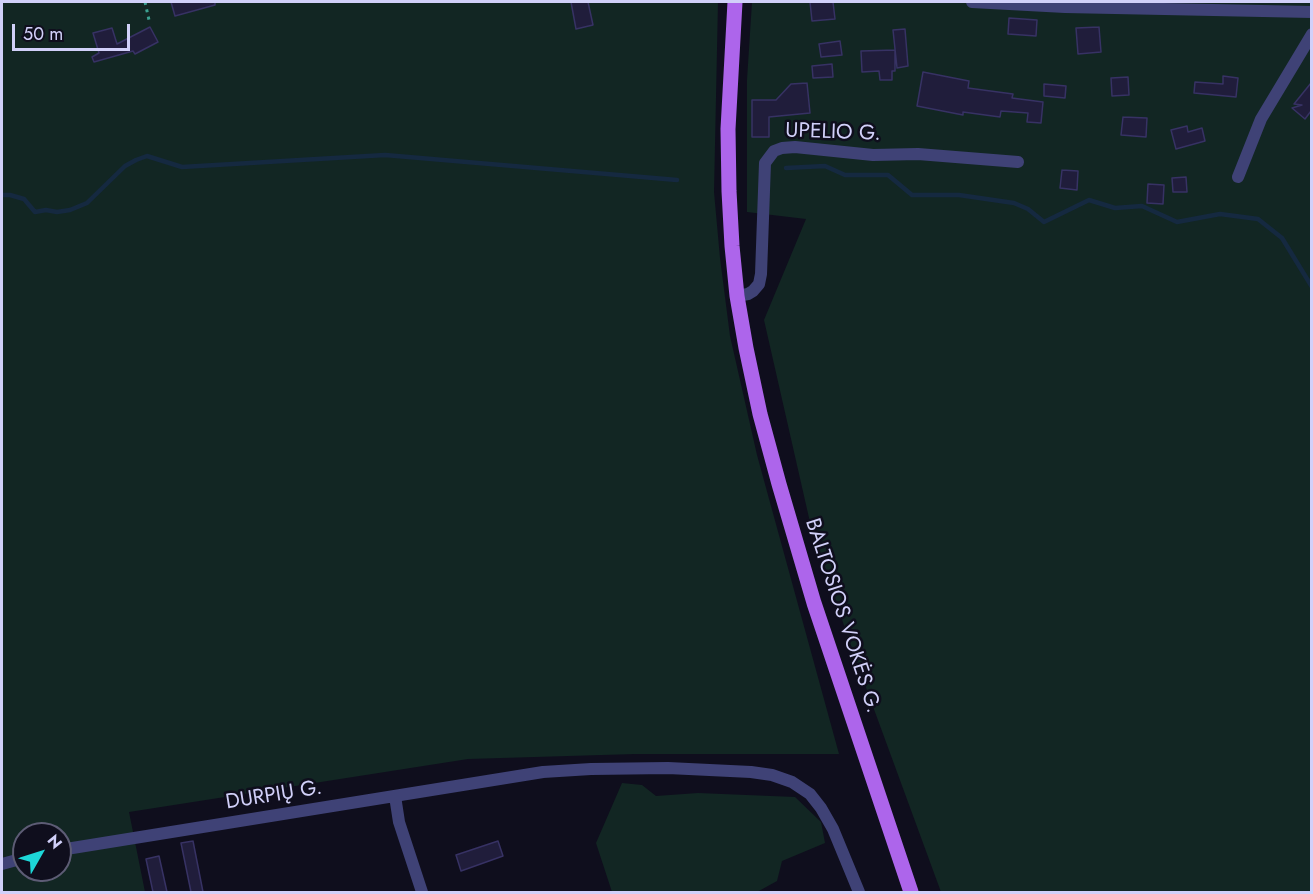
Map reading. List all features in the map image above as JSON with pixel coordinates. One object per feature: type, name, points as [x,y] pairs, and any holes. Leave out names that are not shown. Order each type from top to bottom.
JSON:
[{"type":"main road","name":"BALTOSIOS VOKĖS G.","points":[[735,2],[728,139],[729,191],[737,296],[746,348],[760,414],[814,603],[911,892]]},
{"type":"street","points":[[972,2],[1065,7],[1311,12]]},
{"type":"street","points":[[1238,177],[1261,119],[1311,34]]},
{"type":"street","name":"UPELIO G.","points":[[737,296],[753,291],[759,284],[765,164],[774,151],[795,147],[873,155],[918,154],[1018,162]]},
{"type":"street","name":"DURPIŲ G.","points":[[72,848],[543,772],[668,768],[751,772],[772,775],[792,782],[810,794],[833,829],[860,892]]},
{"type":"street","points":[[395,796],[399,822],[422,892]]},
{"type":"path","points":[[145,2],[149,20]]},
{"type":"green space","points":[[2,2],[718,2],[714,192],[730,336],[757,455],[839,754],[635,754],[468,759],[129,812],[145,892],[2,892]]},
{"type":"green space","points":[[752,2],[1311,2],[1311,892],[941,892],[853,652],[812,531],[764,320],[806,219],[747,212],[747,80]]},
{"type":"green space","points":[[622,783],[642,785],[656,796],[698,793],[795,797],[821,822],[825,843],[782,861],[777,881],[757,892],[612,892],[596,843]]},
{"type":"building","points":[[171,2],[215,2],[215,5],[175,16]]},
{"type":"building","points":[[571,2],[588,2],[593,25],[576,29]]},
{"type":"building","points":[[810,2],[833,2],[835,19],[812,21]]},
{"type":"building","points":[[1009,18],[1037,20],[1036,36],[1008,34]]},
{"type":"building","points":[[150,27],[158,42],[135,54],[133,51],[94,62],[92,57],[99,53],[93,33],[112,28],[117,44]]},
{"type":"building","points":[[1099,27],[1101,52],[1078,54],[1076,28]]},
{"type":"building","points":[[905,29],[908,66],[897,68],[893,30]]},
{"type":"building","points":[[840,41],[842,55],[821,57],[819,44]]},
{"type":"building","points":[[895,50],[895,71],[892,71],[892,80],[880,80],[879,71],[862,72],[861,51]]},
{"type":"building","points":[[832,64],[833,77],[813,78],[812,66]]},
{"type":"building","points":[[923,72],[969,81],[968,88],[1013,94],[1012,98],[1043,102],[1041,123],[1027,122],[1028,113],[1001,111],[1000,117],[963,112],[963,115],[917,106]]},
{"type":"building","points":[[1223,76],[1238,78],[1236,97],[1194,93],[1195,82],[1223,84]]},
{"type":"building","points":[[1128,77],[1129,95],[1112,96],[1111,78]]},
{"type":"building","points":[[807,83],[810,113],[769,117],[769,137],[752,137],[752,100],[776,100],[791,84]]},
{"type":"building","points":[[1311,83],[1311,111],[1305,119],[1292,108],[1302,105],[1294,104]]},
{"type":"building","points":[[1044,84],[1066,86],[1065,98],[1044,96]]},
{"type":"building","points":[[1123,117],[1147,118],[1146,137],[1121,135]]},
{"type":"building","points":[[1187,126],[1188,132],[1202,128],[1205,141],[1176,149],[1171,130]]},
{"type":"building","points":[[1062,170],[1078,171],[1077,190],[1060,188]]},
{"type":"building","points":[[1186,177],[1187,192],[1173,192],[1172,178]]},
{"type":"building","points":[[1148,184],[1164,185],[1163,204],[1147,203]]},
{"type":"building","points":[[193,841],[203,892],[191,892],[181,843]]},
{"type":"building","points":[[498,841],[503,856],[461,871],[456,855]]},
{"type":"building","points":[[159,856],[167,892],[153,892],[146,859]]},
{"type":"waterway","points":[[2,195],[24,199],[35,212],[70,210],[87,203],[125,166],[147,156],[182,167],[385,155],[677,180]]},
{"type":"waterway","points":[[786,168],[825,166],[845,175],[888,175],[912,195],[959,195],[1014,203],[1028,209],[1044,222],[1089,200],[1115,208],[1142,206],[1177,222],[1220,214],[1258,219],[1282,238],[1312,287]]}]
